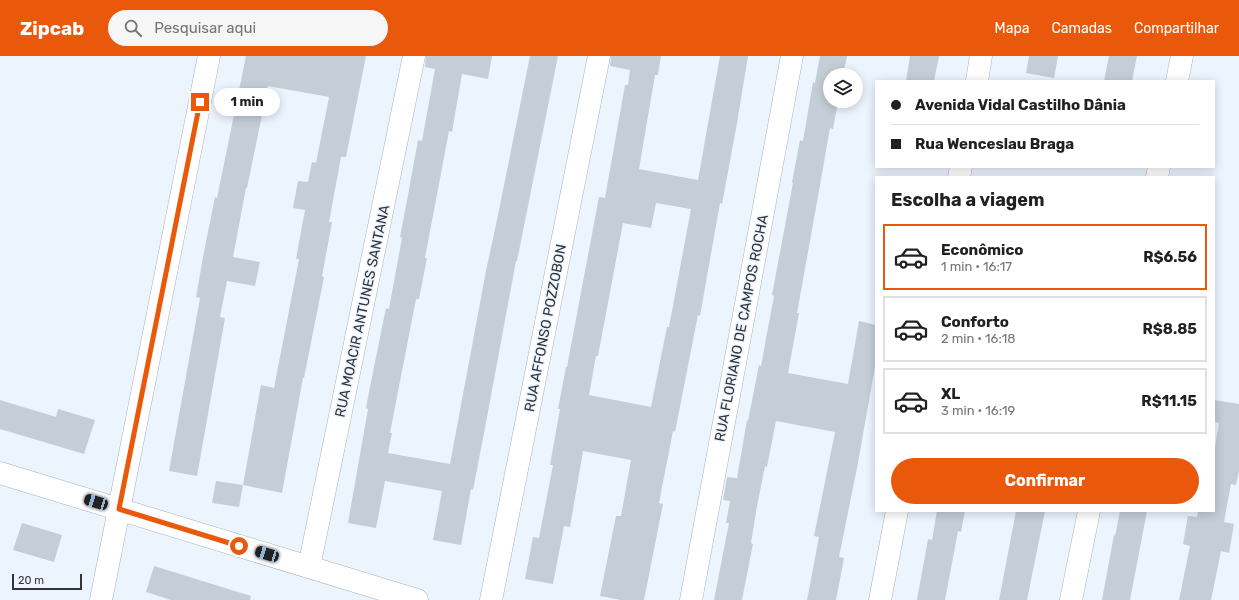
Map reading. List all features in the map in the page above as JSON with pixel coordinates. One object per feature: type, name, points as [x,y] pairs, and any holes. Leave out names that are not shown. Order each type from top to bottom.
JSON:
[{"type":"street","points":[[101,600],[209,56]]},
{"type":"street","name":"RUA MOACIR ANTUNES SANTANA","points":[[309,567],[414,56]]},
{"type":"street","name":"RUA AFFONSO POZZOBON","points":[[491,600],[599,56]]},
{"type":"street","name":"RUA FLORIANO DE CAMPOS ROCHA","points":[[691,600],[792,56]]},
{"type":"street","points":[[977,80],[981,56]]},
{"type":"street","points":[[1177,80],[1182,56]]},
{"type":"street","points":[[0,473],[417,600]]},
{"type":"street","points":[[880,600],[897,512]]},
{"type":"street","points":[[1071,600],[1089,512]]},
{"type":"building","points":[[246,56],[366,56],[346,157],[341,157],[329,222],[332,222],[322,276],[324,277],[303,378],[282,493],[243,485],[261,385],[274,388],[299,259],[296,259],[305,210],[293,208],[298,181],[308,182],[312,162],[316,163],[329,97],[268,86],[233,257],[260,262],[255,286],[227,281],[220,317],[225,318],[197,476],[169,471],[200,298],[196,297],[204,252],[215,197],[217,198]]},
{"type":"building","points":[[426,56],[492,56],[488,79],[462,74],[452,132],[449,131],[425,258],[427,258],[419,299],[416,299],[390,433],[392,433],[388,453],[450,464],[486,271],[530,56],[558,56],[516,261],[473,490],[471,489],[461,545],[433,540],[442,491],[385,481],[376,528],[348,523],[368,409],[366,408],[370,387],[386,308],[389,309],[402,238],[400,237],[418,140],[422,141],[435,69],[425,67]]},
{"type":"building","points":[[611,56],[661,56],[658,75],[655,75],[639,169],[698,180],[720,56],[748,56],[737,123],[722,204],[720,203],[700,316],[698,315],[675,432],[673,431],[659,503],[663,504],[644,600],[621,600],[600,596],[616,516],[621,516],[631,460],[583,451],[570,527],[564,526],[553,584],[525,579],[533,537],[539,538],[553,465],[550,465],[560,409],[558,409],[599,197],[605,198],[625,85],[628,85],[630,70],[610,66]],"holes":[[[656,203],[691,209],[669,327],[667,327],[651,407],[589,395],[596,356],[598,356],[623,223],[651,228]]]},
{"type":"building","points":[[820,56],[847,56],[844,68],[823,68],[823,108],[837,108],[833,129],[830,128],[797,313],[799,313],[788,373],[848,384],[859,321],[875,325],[875,367],[839,557],[844,558],[836,600],[807,600],[819,537],[814,536],[835,432],[776,421],[767,467],[765,466],[757,506],[751,543],[753,544],[742,600],[714,600],[729,523],[726,523],[730,501],[723,500],[727,477],[737,478],[747,420],[748,421],[759,365],[761,366],[792,182],[800,140],[803,141],[813,82],[815,83]]},
{"type":"building","points":[[910,56],[939,56],[934,80],[906,80]]},
{"type":"building","points":[[1029,56],[1058,56],[1054,78],[1026,73]]},
{"type":"building","points":[[1109,56],[1137,56],[1132,80],[1104,80]]},
{"type":"building","points":[[0,400],[56,417],[58,409],[95,420],[84,454],[0,429]]},
{"type":"building","points":[[1215,400],[1239,404],[1239,471],[1236,485],[1231,484],[1224,522],[1234,524],[1229,553],[1221,551],[1211,600],[1179,600],[1190,546],[1183,544],[1188,516],[1197,517],[1198,512],[1215,512],[1215,446],[1219,423],[1215,422]]},
{"type":"building","points":[[216,481],[243,485],[239,507],[212,503]]},
{"type":"building","points":[[937,512],[965,512],[961,532],[958,531],[945,600],[917,600],[928,539],[932,540]]},
{"type":"building","points":[[1016,512],[1045,512],[1027,600],[999,600]]},
{"type":"building","points":[[1120,512],[1147,512],[1130,600],[1102,600],[1114,535],[1115,536]]},
{"type":"building","points":[[22,523],[62,535],[54,562],[13,550]]},
{"type":"building","points":[[154,566],[251,596],[250,600],[171,600],[146,592]]},
{"type":"route","points":[[200,102],[119,509],[239,546]]}]
